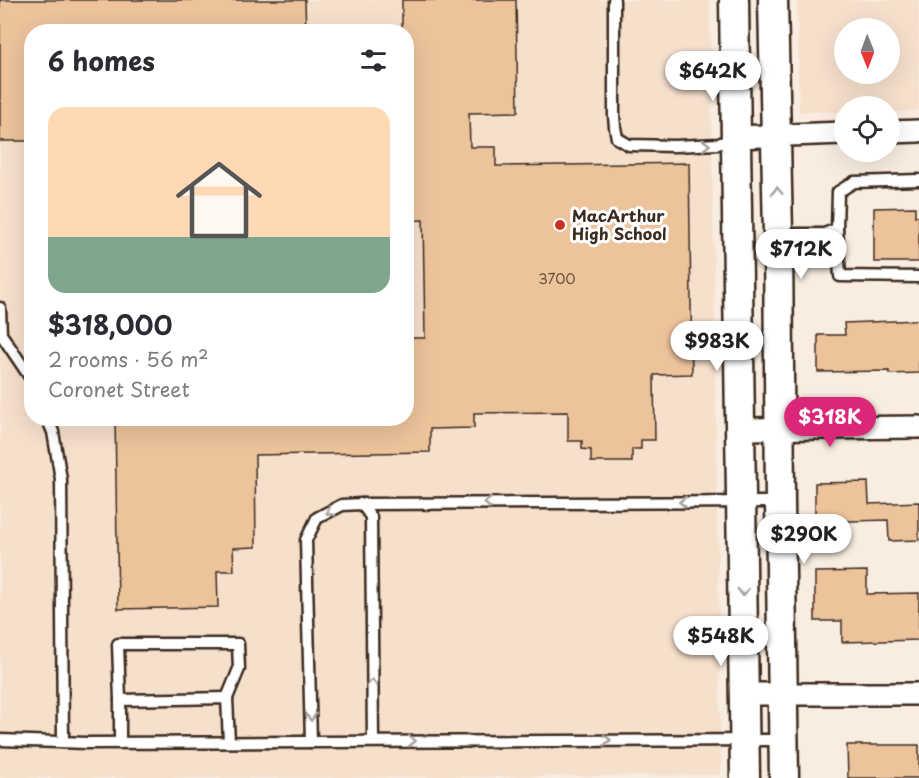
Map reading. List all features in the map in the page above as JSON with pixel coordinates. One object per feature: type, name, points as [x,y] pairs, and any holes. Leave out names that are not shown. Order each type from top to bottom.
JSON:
[{"type":"main road","points":[[734,0],[745,778]]},
{"type":"main road","points":[[773,0],[784,778]]},
{"type":"street","points":[[900,132],[919,131]]},
{"type":"street","points":[[736,137],[834,134]]},
{"type":"street","points":[[741,429],[919,428]]},
{"type":"street","points":[[744,694],[919,694]]},
{"type":"lane","points":[[614,0],[614,116],[617,138],[629,145],[675,146],[718,144],[736,137]]},
{"type":"lane","points":[[919,180],[854,182],[845,187],[838,192],[837,229],[840,276],[919,277]]},
{"type":"lane","points":[[778,234],[824,234],[837,229]]},
{"type":"lane","points":[[0,308],[1,334],[24,368]]},
{"type":"lane","points":[[50,426],[61,479],[63,742]]},
{"type":"lane","points":[[311,742],[306,540],[317,518],[342,505],[780,502]]},
{"type":"lane","points":[[362,504],[371,517],[373,741]]},
{"type":"lane","points":[[120,743],[118,644],[238,644],[239,669],[227,698],[229,742]]},
{"type":"lane","points":[[120,700],[227,698]]},
{"type":"lane","points":[[0,740],[120,743],[784,740]]},
{"type":"shaded area","name":"MacArthur High School","points":[[0,0],[710,0],[721,775],[0,778]]},
{"type":"shaded area","points":[[797,0],[919,0],[919,111],[900,112],[900,96],[834,96],[834,112],[799,112]]},
{"type":"building","points":[[0,0],[305,0],[306,24],[24,24],[24,141],[0,141]]},
{"type":"building","points":[[402,0],[516,0],[518,112],[469,113],[470,147],[496,147],[496,166],[689,163],[692,374],[654,375],[655,440],[641,440],[641,449],[632,449],[632,462],[591,462],[591,450],[582,449],[582,441],[568,441],[568,412],[474,413],[474,428],[430,429],[430,452],[255,455],[256,547],[233,548],[234,571],[217,571],[218,607],[118,609],[115,426],[414,426],[414,338],[425,338],[423,220],[414,221],[414,24],[402,24]]},
{"type":"building","points":[[915,207],[915,216],[919,216],[919,262],[874,262],[874,208]]},
{"type":"building","points":[[919,320],[919,373],[818,372],[818,335],[845,335],[844,323]]},
{"type":"building","points":[[868,482],[869,504],[919,502],[919,540],[889,541],[888,520],[815,522],[815,483]]},
{"type":"building","points":[[867,571],[867,594],[919,593],[919,640],[842,642],[842,621],[815,621],[815,572]]},
{"type":"building","points":[[847,745],[919,745],[919,778],[848,778]]},
{"type":"place","name":"MacArthur High School","points":[[560,225]]}]
